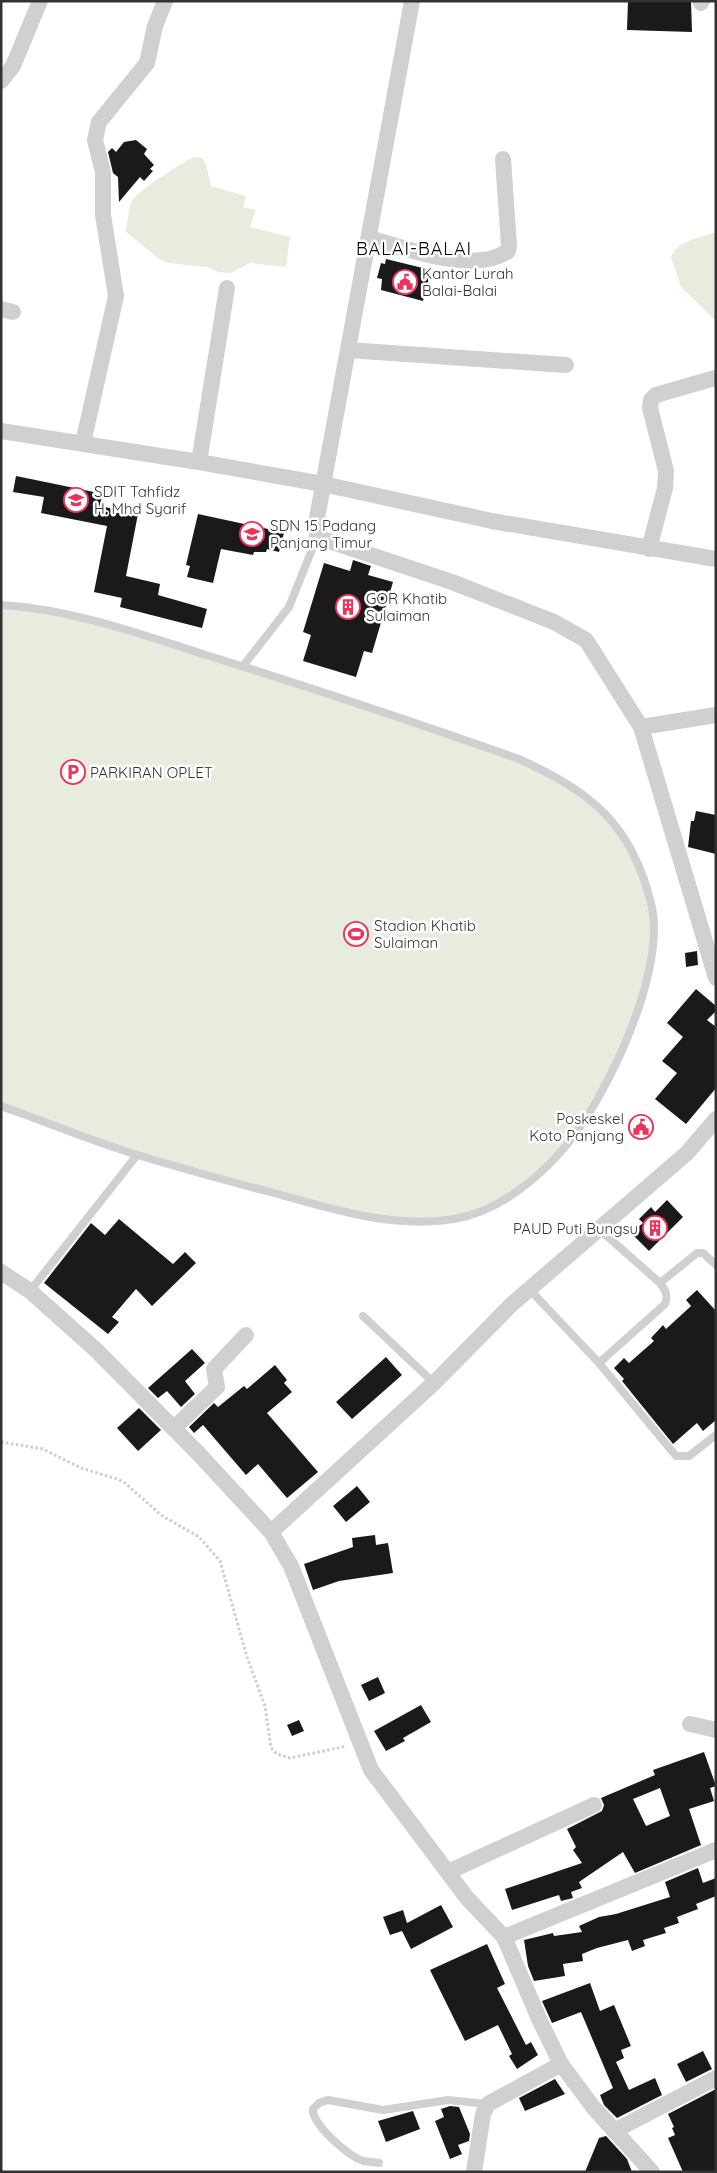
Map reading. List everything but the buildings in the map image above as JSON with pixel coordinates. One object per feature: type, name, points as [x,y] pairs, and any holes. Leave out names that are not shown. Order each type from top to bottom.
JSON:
[{"type":"street","points":[[1,81],[7,65],[40,1]]},
{"type":"street","points":[[83,443],[116,296],[102,215],[103,172],[95,140],[96,131],[99,122],[147,63],[155,26],[165,1]]},
{"type":"street","points":[[412,1],[316,518],[317,537],[452,582],[554,622],[576,634],[593,648],[641,727],[716,978]]},
{"type":"street","points":[[369,238],[445,259],[469,260],[503,255],[508,251],[509,246],[503,159]]},
{"type":"street","points":[[199,462],[227,288]]},
{"type":"street","points":[[348,350],[566,365]]},
{"type":"street","points":[[649,548],[665,488],[666,471],[650,408],[651,400],[656,395],[715,378]]},
{"type":"street","points":[[1,431],[199,462],[323,484],[492,522],[716,559]]},
{"type":"street","points":[[641,727],[716,715]]},
{"type":"street","points":[[271,1532],[434,1383],[511,1305],[687,1153],[716,1119]]},
{"type":"street","points":[[1,1272],[30,1291],[96,1350],[174,1428],[271,1532],[291,1566],[371,1770],[467,1898],[504,1937],[540,2021],[561,2064],[593,2107],[652,2172]]},
{"type":"street","points":[[174,1428],[217,1387],[214,1368],[246,1335]]},
{"type":"street","points":[[690,1724],[716,1730]]},
{"type":"street","points":[[448,1872],[594,1805]]},
{"type":"street","points":[[504,1937],[716,1850]]},
{"type":"street","points":[[474,2172],[483,2114],[488,2104],[561,2064]]},
{"type":"street","points":[[614,2131],[716,2078]]},
{"type":"lane","points":[[243,666],[289,607],[317,537]]},
{"type":"lane","points":[[1,605],[53,610],[114,626],[243,666],[371,707],[518,759],[559,780],[607,813],[617,824],[633,852],[652,905],[654,941],[646,979],[629,1035],[607,1079],[576,1131],[564,1148],[526,1185],[476,1214],[439,1221],[382,1220],[348,1213],[137,1155],[1,1106]]},
{"type":"lane","points":[[30,1291],[137,1155]]},
{"type":"lane","points":[[599,1229],[660,1283],[666,1290],[667,1298],[665,1304],[599,1363]]},
{"type":"lane","points":[[660,1283],[697,1253],[703,1253],[716,1265]]},
{"type":"lane","points":[[530,1290],[599,1363],[676,1456],[689,1456],[716,1435]]},
{"type":"lane","points":[[363,1316],[434,1383]]},
{"type":"lane","points":[[379,2163],[363,2161],[348,2152],[321,2127],[313,2114],[313,2109],[319,2103],[328,2100],[376,2109],[448,2100],[488,2104]]},
{"type":"path","points":[[1,1442],[43,1449],[81,1468],[125,1483],[160,1515],[200,1537],[214,1552],[220,1561],[247,1657],[266,1706],[268,1740],[276,1754],[290,1758],[360,1743]]},
{"type":"shaded area","points":[[193,157],[202,158],[206,164],[211,186],[246,196],[243,207],[256,210],[250,227],[290,237],[286,267],[250,263],[231,273],[218,272],[208,267],[168,263],[159,259],[125,231],[131,204],[136,196],[160,177]]},
{"type":"shaded area","points":[[716,232],[716,321],[681,287],[671,257],[674,251],[684,243]]},
{"type":"shaded area","points":[[1,607],[34,609],[114,629],[370,709],[518,761],[558,781],[605,815],[632,853],[650,905],[651,941],[644,978],[627,1034],[605,1078],[574,1130],[562,1146],[524,1184],[475,1212],[456,1217],[406,1219],[348,1211],[138,1153],[1,1103]]},
{"type":"place","name":"Kantor Lurah Balai-Balai","points":[[405,282]]},
{"type":"place","name":"SDIT Tahfidz H. Mhd Syarif","points":[[76,500]]},
{"type":"place","name":"SDN 15 Padang Panjang Timur","points":[[252,534]]},
{"type":"place","name":"GOR Khatib Sulaiman","points":[[348,607]]},
{"type":"place","name":"PARKIRAN OPLET","points":[[73,772]]},
{"type":"place","name":"Stadion Khatib Sulaiman","points":[[356,934]]},
{"type":"place","name":"Poskeskel Koto Panjang","points":[[641,1127]]},
{"type":"place","name":"PAUD Puti Bungsu","points":[[655,1228]]},
{"type":"district","name":"BALAI-BALAI","points":[[414,248]]}]
